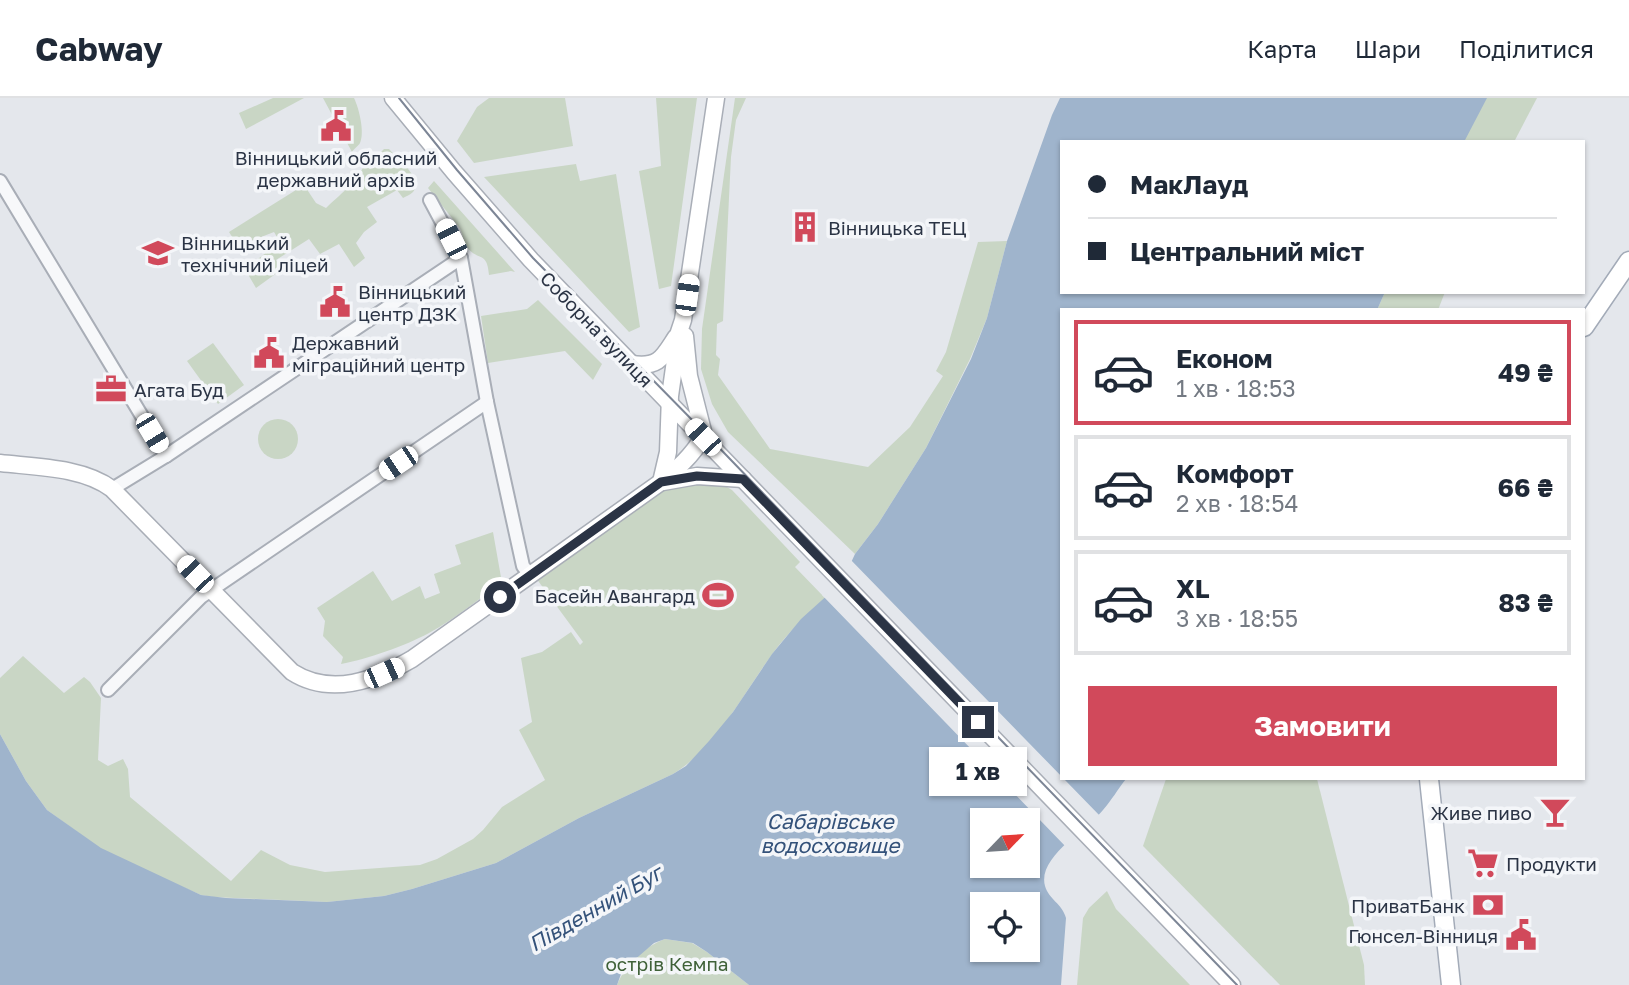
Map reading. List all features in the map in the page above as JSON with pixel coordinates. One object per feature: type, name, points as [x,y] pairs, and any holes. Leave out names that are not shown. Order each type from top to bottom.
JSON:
[{"type":"main road","points":[[1585,326],[1629,261]]},
{"type":"main road","points":[[1429,780],[1451,985]]},
{"type":"street","name":"Соборна вулиця","points":[[393,98],[531,260],[1232,985]]},
{"type":"street","points":[[661,482],[668,452],[669,403],[716,98]]},
{"type":"street","points":[[0,181],[166,456]]},
{"type":"street","points":[[430,200],[461,258],[487,402],[523,566],[530,575]]},
{"type":"street","points":[[111,489],[166,456],[461,258]]},
{"type":"street","points":[[632,364],[648,364],[662,359],[681,326]]},
{"type":"street","points":[[0,463],[80,473],[95,478],[111,489],[292,671],[309,681],[338,685],[360,681],[398,667],[431,646],[661,482],[691,456],[703,437],[703,430],[681,326]]},
{"type":"street","points":[[108,690],[201,597],[487,402]]},
{"type":"street","points":[[661,482],[697,476],[743,479]]},
{"type":"green space","points":[[273,98],[304,98],[246,129],[239,113]]},
{"type":"green space","points":[[323,98],[354,98],[362,133],[360,143],[352,152]]},
{"type":"green space","points":[[489,98],[565,98],[573,146],[474,163],[457,141],[477,107]]},
{"type":"green space","points":[[656,98],[697,98],[671,286],[659,289],[639,171],[661,166]]},
{"type":"green space","points":[[735,98],[746,98],[736,120],[731,157],[723,321],[717,324],[716,355],[720,359],[718,375],[770,449],[868,467],[910,427],[943,376],[936,371],[946,352],[978,242],[1007,241],[987,318],[970,359],[926,448],[878,524],[855,554],[728,432],[712,404],[701,369],[702,329]]},
{"type":"green space","points":[[1441,98],[1537,98],[1515,140],[1463,140]]},
{"type":"green space","points":[[384,149],[389,149],[408,169],[415,181],[415,187],[413,192],[403,198],[397,190],[367,207],[377,222],[364,232],[356,243],[365,258],[354,267],[339,244],[320,254],[309,239],[276,260],[281,270],[256,288],[249,276],[250,265],[280,242],[274,232],[238,246],[229,232],[304,185],[316,203],[326,208],[356,179],[368,157],[378,155]]},
{"type":"green space","points":[[576,164],[580,181],[616,174],[640,327],[629,332],[484,177]]},
{"type":"green space","points":[[434,181],[515,272],[489,275],[484,259],[467,247],[459,227],[428,188]]},
{"type":"green space","points":[[1384,294],[1444,294],[1439,308],[1378,308]]},
{"type":"green space","points":[[538,300],[602,364],[593,380],[565,351],[488,363],[481,316],[527,309]]},
{"type":"green space","points":[[213,343],[244,385],[218,404],[187,361]]},
{"type":"green space","points":[[278,419],[286,420],[292,425],[297,431],[297,447],[292,453],[286,458],[278,459],[270,458],[264,453],[259,447],[258,439],[259,431],[264,425],[270,420]]},
{"type":"green space","points":[[720,483],[732,490],[800,562],[795,567],[825,598],[779,646],[716,735],[689,763],[673,774],[579,818],[496,863],[384,896],[327,902],[201,895],[101,849],[47,810],[26,781],[0,734],[0,678],[23,656],[64,693],[84,677],[90,682],[101,698],[98,760],[108,766],[123,759],[128,769],[130,797],[231,881],[261,850],[290,865],[325,872],[420,865],[437,859],[473,839],[502,807],[545,780],[519,730],[532,722],[521,658],[542,652],[571,632],[580,645],[583,642],[536,578],[665,485]]},
{"type":"green space","points":[[493,532],[502,583],[429,633],[386,652],[341,664],[343,657],[323,636],[325,621],[317,608],[373,571],[392,601],[420,586],[425,599],[440,593],[434,574],[461,564],[455,545]]},
{"type":"green space","points":[[1166,780],[1317,780],[1364,965],[1365,985],[1280,985],[1143,846]]},
{"type":"green space","points":[[1107,891],[1116,909],[1190,985],[1077,985],[1083,918],[1089,908]]},
{"type":"green space","name":"острів Кемпа","points":[[665,939],[692,943],[749,985],[617,985],[636,957]]},
{"type":"water","name":"Сабарівське водосховище","points":[[1060,98],[1487,98],[1465,140],[1060,140],[1060,294],[1384,294],[1378,308],[1060,308],[1060,780],[1125,780],[1096,818],[1065,845],[1048,865],[1045,886],[1066,918],[1061,985],[749,985],[693,943],[665,939],[654,943],[632,962],[621,974],[617,985],[0,985],[0,734],[26,781],[47,810],[101,848],[201,895],[327,902],[384,896],[496,863],[579,818],[673,774],[686,766],[709,741],[801,619],[842,582],[855,554],[878,524],[926,448],[971,359],[987,318],[1007,241]]},
{"type":"pier","points":[[849,558],[1060,775],[1060,780],[1065,780],[1101,817],[1067,848],[1040,820],[1040,808],[1028,808],[822,595],[839,580]]},
{"type":"tram line","points":[[399,98],[533,258],[1237,985]]},
{"type":"place","name":"Вінницький обласний державний архів","points":[[336,126]]},
{"type":"place","name":"Вінницька ТЕЦ","points":[[805,227]]},
{"type":"place","name":"Вінницький технічний ліцей","points":[[158,253]]},
{"type":"place","name":"Вінницький центр ДЗК","points":[[335,302]]},
{"type":"place","name":"Державний міграційний центр","points":[[269,353]]},
{"type":"place","name":"Агата Буд","points":[[111,389]]},
{"type":"place","name":"Басейн Авангард","points":[[718,595]]},
{"type":"place","name":"Живе пиво","points":[[1555,812]]},
{"type":"place","name":"Продукти","points":[[1483,863]]},
{"type":"place","name":"ПриватБанк","points":[[1488,905]]},
{"type":"place","name":"Гюнсел-Вінниця","points":[[1521,935]]},
{"type":"route","points":[[500,597],[661,482],[697,476],[743,479],[978,722]]},
{"type":"water label","name":"Південний Буг","points":[[595,908]]}]
